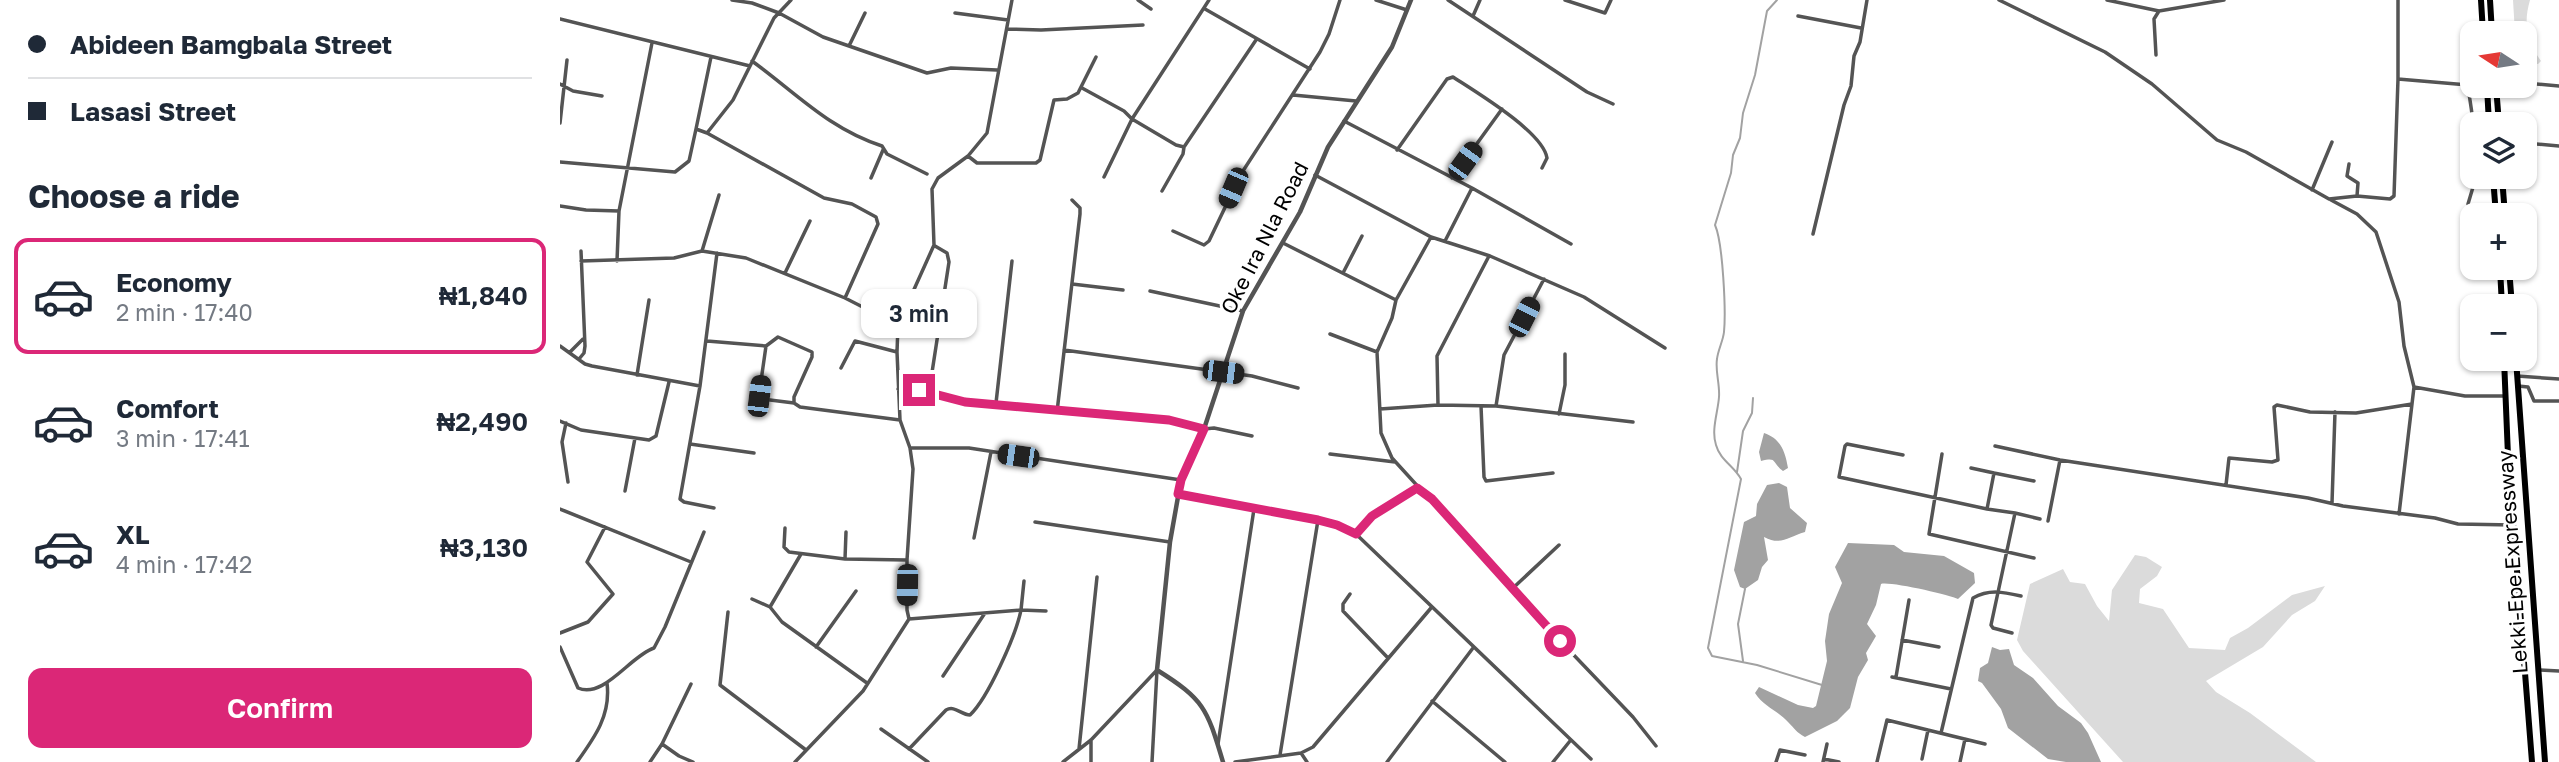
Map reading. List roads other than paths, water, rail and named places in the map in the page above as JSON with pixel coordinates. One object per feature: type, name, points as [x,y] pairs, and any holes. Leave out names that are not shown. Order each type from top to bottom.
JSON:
[{"type":"highway","points":[[2480,0],[2482,21]]},
{"type":"highway","points":[[2490,0],[2491,21]]},
{"type":"highway","name":"Lekki-Epe Expressway","points":[[2505,371],[2508,456],[2532,762]]},
{"type":"highway","name":"Lekki-Epe Expressway","points":[[2517,371],[2545,762]]},
{"type":"highway","points":[[2508,456],[2523,454]]},
{"type":"street","points":[[732,0],[752,3],[779,13],[823,37],[927,73],[951,68],[998,70]]},
{"type":"street","points":[[707,133],[733,100],[774,18],[791,0]]},
{"type":"street","points":[[795,762],[863,691],[909,619],[907,560],[913,469],[910,448],[900,420],[898,325],[934,246],[932,189],[938,178],[968,156],[987,133],[1012,0]]},
{"type":"street","points":[[1138,0],[1151,9]]},
{"type":"street","points":[[1104,177],[1132,119],[1209,0]]},
{"type":"street","points":[[1172,231],[1204,245],[1209,241],[1241,174],[1310,69],[1329,34],[1340,0]]},
{"type":"street","points":[[1376,0],[1407,10]]},
{"type":"street","name":"Oke Ira Nla Road","points":[[1157,670],[1170,542],[1181,480],[1204,429],[1243,311],[1300,212],[1328,147],[1392,47],[1411,0]]},
{"type":"street","points":[[1448,0],[1587,92],[1613,104]]},
{"type":"street","points":[[1474,16],[1480,0]]},
{"type":"street","points":[[1565,0],[1605,13],[1611,0]]},
{"type":"street","points":[[1813,234],[1851,86],[1854,56],[1860,42],[1867,0]]},
{"type":"street","points":[[1999,0],[2105,52],[2152,84],[2217,140],[2246,152],[2357,214],[2376,232],[2399,302],[2404,346],[2414,387],[2399,514]]},
{"type":"street","points":[[2107,0],[2159,11],[2224,0]]},
{"type":"street","points":[[2329,199],[2390,199],[2394,196],[2399,79],[2398,0]]},
{"type":"street","points":[[1205,9],[1310,69]]},
{"type":"street","points":[[2156,55],[2154,19],[2159,11]]},
{"type":"street","points":[[849,46],[864,13]]},
{"type":"street","points":[[955,13],[1009,20]]},
{"type":"street","points":[[1798,16],[1861,28]]},
{"type":"street","points":[[560,19],[711,57],[751,63],[823,118],[858,138],[884,148],[887,154],[927,174]]},
{"type":"street","points":[[1007,29],[1143,25]]},
{"type":"street","points":[[1162,191],[1183,154],[1184,147],[1256,40]]},
{"type":"street","points":[[617,261],[619,211],[652,43]]},
{"type":"street","points":[[560,162],[675,172],[690,161],[711,57]]},
{"type":"street","points":[[968,156],[977,163],[1036,163],[1042,156],[1054,100],[1071,97],[1082,88],[1096,57]]},
{"type":"street","points":[[560,123],[562,84],[567,60]]},
{"type":"street","points":[[1397,150],[1450,77],[1502,109],[1541,145],[1547,158],[1542,168]]},
{"type":"street","points":[[2399,79],[2460,84]]},
{"type":"street","points":[[562,84],[573,91],[602,96]]},
{"type":"street","points":[[2538,84],[2559,86]]},
{"type":"street","points":[[1082,88],[1125,111],[1132,119],[1176,145],[1184,147]]},
{"type":"street","points":[[1293,95],[1356,101]]},
{"type":"street","points":[[1452,178],[1502,109]]},
{"type":"street","points":[[1344,121],[1571,244]]},
{"type":"street","points":[[696,129],[824,198],[852,204],[876,217],[878,220],[845,298]]},
{"type":"street","points":[[2312,190],[2332,142]]},
{"type":"street","points":[[2537,145],[2559,146]]},
{"type":"street","points":[[871,178],[884,148]]},
{"type":"street","points":[[2349,164],[2347,176],[2358,183],[2357,197]]},
{"type":"street","points":[[1315,175],[1431,237],[1490,256],[1584,297],[1665,348]]},
{"type":"street","points":[[1445,241],[1472,188]]},
{"type":"street","points":[[702,251],[719,195]]},
{"type":"street","points":[[1057,412],[1080,214],[1080,208],[1072,200]]},
{"type":"street","points":[[560,206],[619,211]]},
{"type":"street","points":[[785,273],[810,221]]},
{"type":"street","points":[[1343,273],[1362,236]]},
{"type":"street","points":[[1431,237],[1396,300],[1392,318],[1377,352],[1381,433],[1395,462],[1417,488],[1432,499],[1512,589],[1633,717],[1656,746]]},
{"type":"street","points":[[1283,243],[1396,300]]},
{"type":"street","points":[[929,392],[949,262],[947,253],[934,246]]},
{"type":"street","points":[[579,359],[584,353],[581,251]]},
{"type":"street","points":[[581,261],[674,258],[702,251],[746,258],[845,298],[898,325]]},
{"type":"street","points":[[714,508],[680,499],[701,386],[716,253]]},
{"type":"street","points":[[1438,405],[1437,356],[1490,256]]},
{"type":"street","points":[[996,403],[1012,261]]},
{"type":"street","points":[[1496,406],[1504,355],[1544,279]]},
{"type":"street","points":[[1072,284],[1123,290]]},
{"type":"street","points":[[1150,291],[1243,311]]},
{"type":"street","points":[[637,375],[649,300]]},
{"type":"street","points":[[1330,334],[1377,352]]},
{"type":"street","points":[[706,341],[766,346],[778,337],[812,352],[794,403]]},
{"type":"street","points":[[570,352],[583,339]]},
{"type":"street","points":[[841,368],[855,341],[897,352]]},
{"type":"street","points":[[560,346],[592,366],[701,386]]},
{"type":"street","points":[[766,346],[760,398],[794,403],[800,407],[900,420]]},
{"type":"street","points":[[1064,350],[1252,376],[1298,388]]},
{"type":"street","points":[[1559,414],[1565,385],[1565,354]]},
{"type":"street","points":[[2517,376],[2559,379]]},
{"type":"street","points":[[560,421],[581,430],[649,440],[656,436],[669,382]]},
{"type":"street","points":[[2518,386],[2528,387],[2534,401],[2559,401]]},
{"type":"street","points":[[2414,387],[2465,396],[2506,396]]},
{"type":"street","points":[[898,389],[917,389],[965,402],[1169,420],[1204,429],[1214,428],[1252,436]]},
{"type":"street","points":[[2225,485],[2229,458],[2272,462],[2278,460],[2275,405],[2310,412],[2356,413],[2412,404]]},
{"type":"street","points":[[1380,409],[1438,405],[1496,406],[1633,422]]},
{"type":"street","points":[[1481,406],[1483,477],[1486,481],[1553,473]]},
{"type":"street","points":[[2332,503],[2335,412]]},
{"type":"street","points":[[566,423],[562,442],[568,482]]},
{"type":"street","points":[[625,491],[635,438]]},
{"type":"street","points":[[690,444],[754,453]]},
{"type":"street","points":[[1903,455],[1846,445],[1839,475],[1842,479],[2040,519]]},
{"type":"street","points":[[910,448],[946,446],[1181,480]]},
{"type":"street","points":[[1995,446],[2060,460],[2435,518],[2458,524],[2515,525]]},
{"type":"street","points":[[974,538],[991,452]]},
{"type":"street","points":[[1330,454],[1395,462]]},
{"type":"street","points":[[1942,454],[1928,532],[1931,535],[2034,558]]},
{"type":"street","points":[[2048,520],[2060,460]]},
{"type":"street","points":[[1971,468],[2034,481]]},
{"type":"street","points":[[1987,509],[1994,473]]},
{"type":"street","points":[[1356,534],[1372,516],[1417,488]]},
{"type":"street","points":[[1178,494],[1318,520],[1356,534],[1591,759]]},
{"type":"street","points":[[560,509],[691,562]]},
{"type":"street","points":[[1218,746],[1254,509]]},
{"type":"street","points":[[2012,633],[1992,627],[2015,513]]},
{"type":"street","points":[[1280,755],[1318,520]]},
{"type":"street","points":[[1035,522],[1170,542]]},
{"type":"street","points":[[560,633],[588,622],[613,594],[587,562],[605,527]]},
{"type":"street","points":[[785,528],[784,547],[789,552],[845,559],[907,560]]},
{"type":"street","points":[[845,559],[846,532]]},
{"type":"street","points":[[560,647],[578,688],[593,689],[607,683],[645,651],[657,645],[704,533]]},
{"type":"street","points":[[1512,589],[1559,545]]},
{"type":"street","points":[[770,607],[801,554]]},
{"type":"street","points":[[1079,749],[1097,578]]},
{"type":"street","points":[[909,749],[946,710],[955,709],[965,715],[974,711],[990,685],[1021,610],[1024,581]]},
{"type":"street","points":[[816,647],[856,591]]},
{"type":"street","points":[[1941,733],[1973,598],[1998,591],[2021,596]]},
{"type":"street","points":[[1350,594],[1343,604],[1343,611],[1388,658]]},
{"type":"street","points":[[752,599],[770,607],[782,622],[867,683]]},
{"type":"street","points":[[1909,600],[1894,677],[1951,690]]},
{"type":"street","points":[[1235,762],[1301,753],[1313,747],[1431,608]]},
{"type":"street","points":[[909,619],[1021,610],[1045,611]]},
{"type":"street","points":[[728,612],[720,685],[806,750]]},
{"type":"street","points":[[943,676],[985,613]]},
{"type":"street","points":[[1902,640],[1939,647]]},
{"type":"street","points":[[1387,762],[1473,648]]},
{"type":"street","points":[[1157,670],[1180,684],[1197,699],[1206,712],[1223,762]]},
{"type":"street","points":[[1063,762],[1091,740],[1157,670]]},
{"type":"street","points":[[1152,762],[1157,670]]},
{"type":"street","points":[[2539,670],[2559,671]]},
{"type":"street","points":[[577,762],[604,720],[608,697],[607,683]]},
{"type":"street","points":[[650,762],[662,744],[691,684]]},
{"type":"street","points":[[1432,701],[1505,762]]},
{"type":"street","points":[[1877,762],[1887,720],[1985,744]]},
{"type":"street","points":[[881,730],[928,762]]},
{"type":"street","points":[[1922,759],[1928,730]]},
{"type":"street","points":[[1960,762],[1965,739]]},
{"type":"street","points":[[1091,740],[1091,762]]},
{"type":"street","points":[[1553,762],[1570,741]]},
{"type":"street","points":[[662,744],[693,762]]},
{"type":"street","points":[[1827,744],[1823,761],[1839,762]]},
{"type":"street","points":[[1776,762],[1780,750],[1805,755]]},
{"type":"street","points":[[1301,753],[1307,762]]},
{"type":"waterway","points":[[1777,0],[1767,11],[1755,75],[1743,113],[1740,138],[1715,225],[1722,261],[1725,309],[1724,332],[1717,364],[1719,397],[1714,427],[1715,439],[1721,455],[1741,479],[1708,648],[1712,656],[1757,665],[1822,685]]},
{"type":"waterway","points":[[1737,472],[1743,431],[1752,413],[1753,398]]},
{"type":"waterway","points":[[1743,661],[1738,624],[1745,589]]}]
